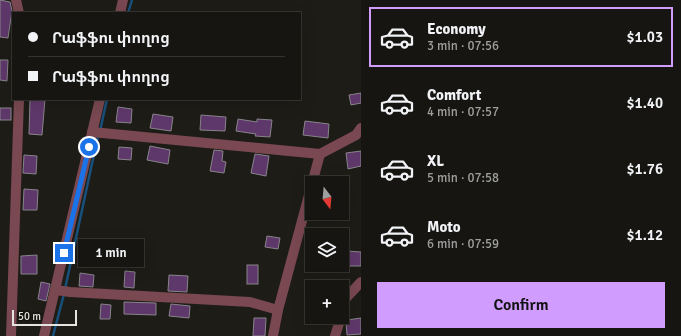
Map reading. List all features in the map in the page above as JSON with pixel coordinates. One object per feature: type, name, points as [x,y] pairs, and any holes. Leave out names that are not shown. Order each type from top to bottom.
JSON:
[{"type":"street","points":[[16,0],[19,12]]},
{"type":"street","points":[[120,12],[123,0]]},
{"type":"street","points":[[11,336],[19,100]]},
{"type":"street","points":[[44,336],[97,132],[100,100]]},
{"type":"street","points":[[97,132],[320,154],[359,134]]},
{"type":"street","points":[[274,336],[278,310],[320,154]]},
{"type":"street","points":[[349,295],[361,282]]},
{"type":"street","points":[[56,290],[250,302],[278,310]]},
{"type":"street","points":[[335,336],[339,324]]},
{"type":"building","points":[[0,0],[10,2],[12,11],[8,38],[0,37]]},
{"type":"building","points":[[0,60],[8,60],[7,81],[0,80]]},
{"type":"building","points":[[361,93],[361,103],[351,105],[349,95]]},
{"type":"building","points":[[30,100],[45,100],[42,135],[29,134]]},
{"type":"building","points":[[118,107],[132,109],[131,123],[116,122]]},
{"type":"building","points":[[0,108],[11,108],[11,120],[0,120]]},
{"type":"building","points":[[153,114],[173,117],[171,131],[150,128]]},
{"type":"building","points":[[201,115],[226,117],[225,131],[200,130]]},
{"type":"building","points":[[238,119],[257,122],[257,119],[272,120],[270,137],[255,136],[256,134],[236,131]]},
{"type":"building","points":[[305,121],[329,124],[328,138],[303,135]]},
{"type":"building","points":[[150,146],[170,150],[168,164],[147,160]]},
{"type":"building","points":[[119,147],[132,148],[131,160],[118,159]]},
{"type":"building","points":[[214,150],[223,151],[222,161],[226,162],[224,173],[210,171]]},
{"type":"building","points":[[361,151],[361,166],[348,169],[346,153]]},
{"type":"building","points":[[255,154],[269,156],[266,176],[251,173]]},
{"type":"building","points":[[24,155],[37,156],[36,174],[23,173]]},
{"type":"building","points":[[24,189],[38,190],[37,210],[23,210]]},
{"type":"building","points":[[267,236],[280,238],[278,249],[265,247]]},
{"type":"building","points":[[349,251],[361,252],[361,266],[349,266]]},
{"type":"building","points":[[37,255],[37,274],[21,274],[21,256]]},
{"type":"building","points":[[247,265],[258,265],[258,284],[247,284]]},
{"type":"building","points":[[125,271],[135,272],[134,288],[124,287]]},
{"type":"building","points":[[80,273],[94,275],[93,287],[79,286]]},
{"type":"building","points":[[169,275],[188,276],[187,292],[168,291]]},
{"type":"building","points":[[41,282],[50,284],[46,301],[38,299]]},
{"type":"building","points":[[124,302],[156,303],[156,315],[124,314]]},
{"type":"building","points":[[101,304],[111,305],[110,319],[100,319]]},
{"type":"building","points":[[171,304],[190,306],[189,318],[169,316]]},
{"type":"building","points":[[254,318],[266,318],[265,336],[253,336]]},
{"type":"building","points":[[361,318],[361,334],[347,335],[346,324],[349,324],[349,320]]},
{"type":"waterway","points":[[128,12],[132,0]]},
{"type":"waterway","points":[[100,131],[107,100]]},
{"type":"waterway","points":[[65,289],[98,136]]},
{"type":"waterway","points":[[53,336],[64,294]]},
{"type":"route","points":[[64,253],[89,147]]}]
